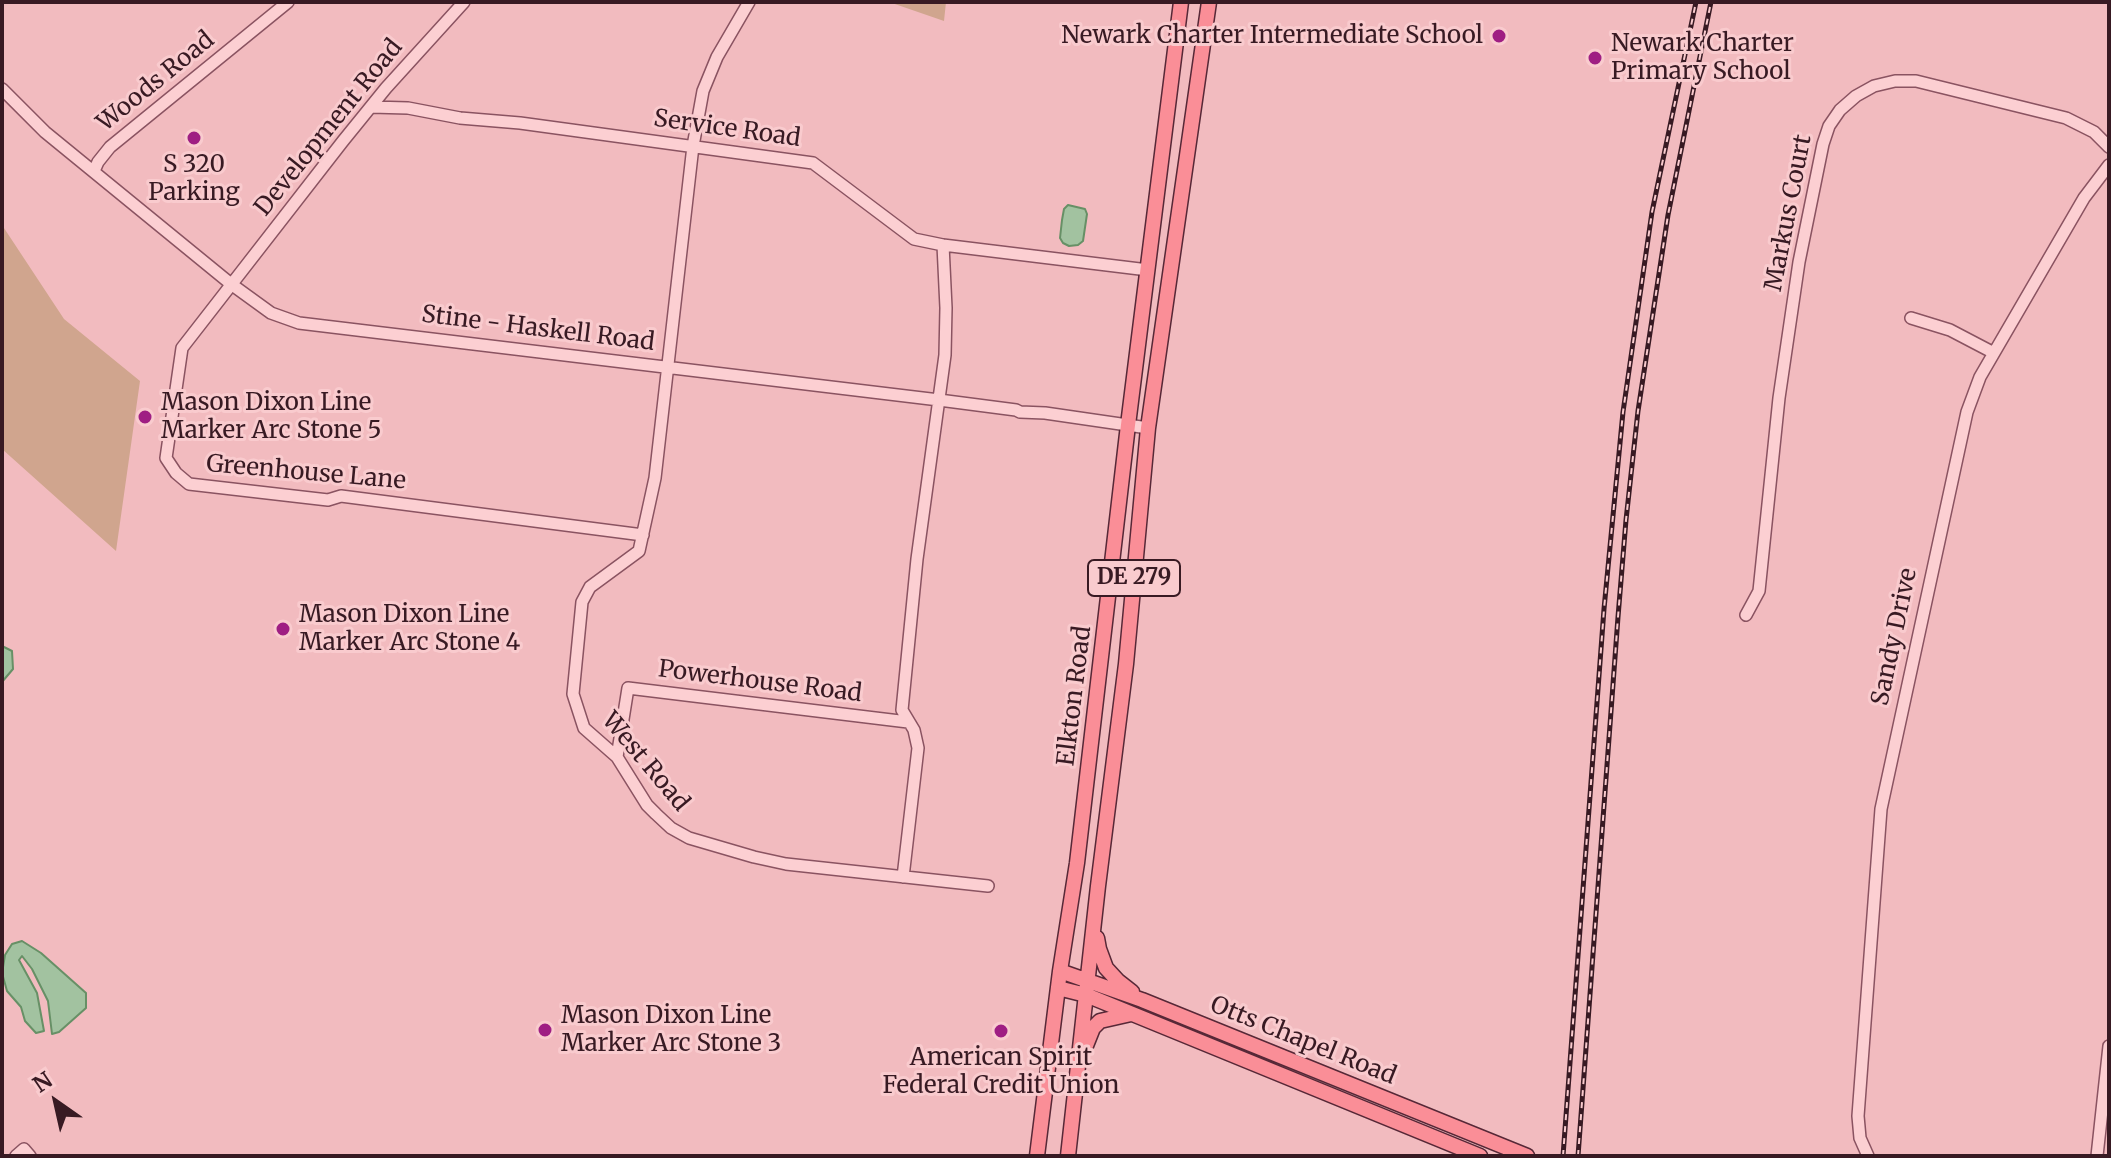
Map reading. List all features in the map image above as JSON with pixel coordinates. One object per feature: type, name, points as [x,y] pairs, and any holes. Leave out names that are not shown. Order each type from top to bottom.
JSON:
[{"type":"main road","name":"Elkton Road","points":[[1037,1156],[1077,863],[1181,2]]},
{"type":"main road","name":"Elkton Road","points":[[1068,1156],[1126,664],[1148,428],[1209,2]]},
{"type":"main road","points":[[1094,920],[1106,968],[1142,1000]]},
{"type":"main road","name":"Otts Chapel Road","points":[[1060,971],[1132,1013],[1480,1156]]},
{"type":"main road","name":"Otts Chapel Road","points":[[1058,988],[1087,988],[1142,1000],[1521,1153]]},
{"type":"main road","points":[[1079,1063],[1097,1024],[1111,1017],[1132,1013]]},
{"type":"street","name":"Woods Road","points":[[94,171],[110,147],[288,2]]},
{"type":"street","name":"Development Road","points":[[231,284],[371,107],[464,2]]},
{"type":"street","points":[[693,146],[703,91],[717,57],[749,2]]},
{"type":"street","name":"Markus Court","points":[[1746,615],[1759,591],[1779,398],[1799,262],[1819,159],[1829,126],[1840,110],[1874,86],[1895,81],[1916,81],[2066,118],[2094,132],[2109,147]]},
{"type":"street","name":"Stine - Haskell Road","points":[[2,89],[35,123],[231,284],[271,313],[299,323],[1148,428]]},
{"type":"street","name":"Service Road","points":[[371,107],[408,108],[460,118],[520,123],[813,163],[914,239],[1148,270]]},
{"type":"street","name":"West Road","points":[[693,146],[655,478],[643,535],[639,551],[590,587],[582,602],[573,694],[584,728],[617,757],[647,805],[671,828],[689,838],[786,864],[988,886]]},
{"type":"street","name":"Sandy Drive","points":[[1868,1156],[1860,1138],[1858,1116],[1881,809],[1967,412],[1975,388],[1994,353],[2084,198],[2109,165]]},
{"type":"street","points":[[903,877],[918,748],[914,730],[902,710],[917,559],[945,355],[943,245]]},
{"type":"street","name":"Greenhouse Lane","points":[[231,284],[182,348],[166,458],[176,473],[189,484],[328,500],[341,496],[643,535]]},
{"type":"street","points":[[1911,318],[1950,330],[1994,353]]},
{"type":"street","name":"Powerhouse Road","points":[[617,757],[628,688],[908,722]]},
{"type":"street","points":[[2097,1156],[2109,1046]]},
{"type":"street","points":[[16,1156],[24,1149],[30,1156]]},
{"type":"shaded area","points":[[889,2],[946,2],[944,21]]},
{"type":"shaded area","points":[[1068,205],[1085,209],[1087,214],[1083,241],[1078,245],[1069,246],[1060,238],[1064,209]]},
{"type":"shaded area","points":[[2,225],[64,319],[140,381],[116,551],[2,449]]},
{"type":"shaded area","points":[[2,646],[12,651],[13,669],[2,682]]},
{"type":"shaded area","points":[[22,941],[41,953],[86,993],[86,1008],[59,1032],[52,1034],[48,1001],[22,956],[19,960],[37,993],[44,1031],[36,1033],[25,1021],[21,1007],[7,991],[2,973],[5,955],[12,944]]},
{"type":"railway","points":[[1563,1156],[1604,609],[1623,412],[1652,212],[1696,2]]},
{"type":"railway","points":[[1578,1156],[1618,617],[1638,411],[1668,215],[1711,2]]},
{"type":"place","name":"Newark Charter Intermediate School","points":[[1499,36]]},
{"type":"place","name":"Newark Charter Primary School","points":[[1595,58]]},
{"type":"place","name":"S 320 Parking","points":[[194,138]]},
{"type":"place","name":"Mason Dixon Line Marker Arc Stone 5","points":[[145,417]]},
{"type":"place","name":"Mason Dixon Line Marker Arc Stone 4","points":[[283,629]]},
{"type":"place","name":"Mason Dixon Line Marker Arc Stone 3","points":[[545,1030]]},
{"type":"place","name":"American Spirit Federal Credit Union","points":[[1001,1031]]}]
